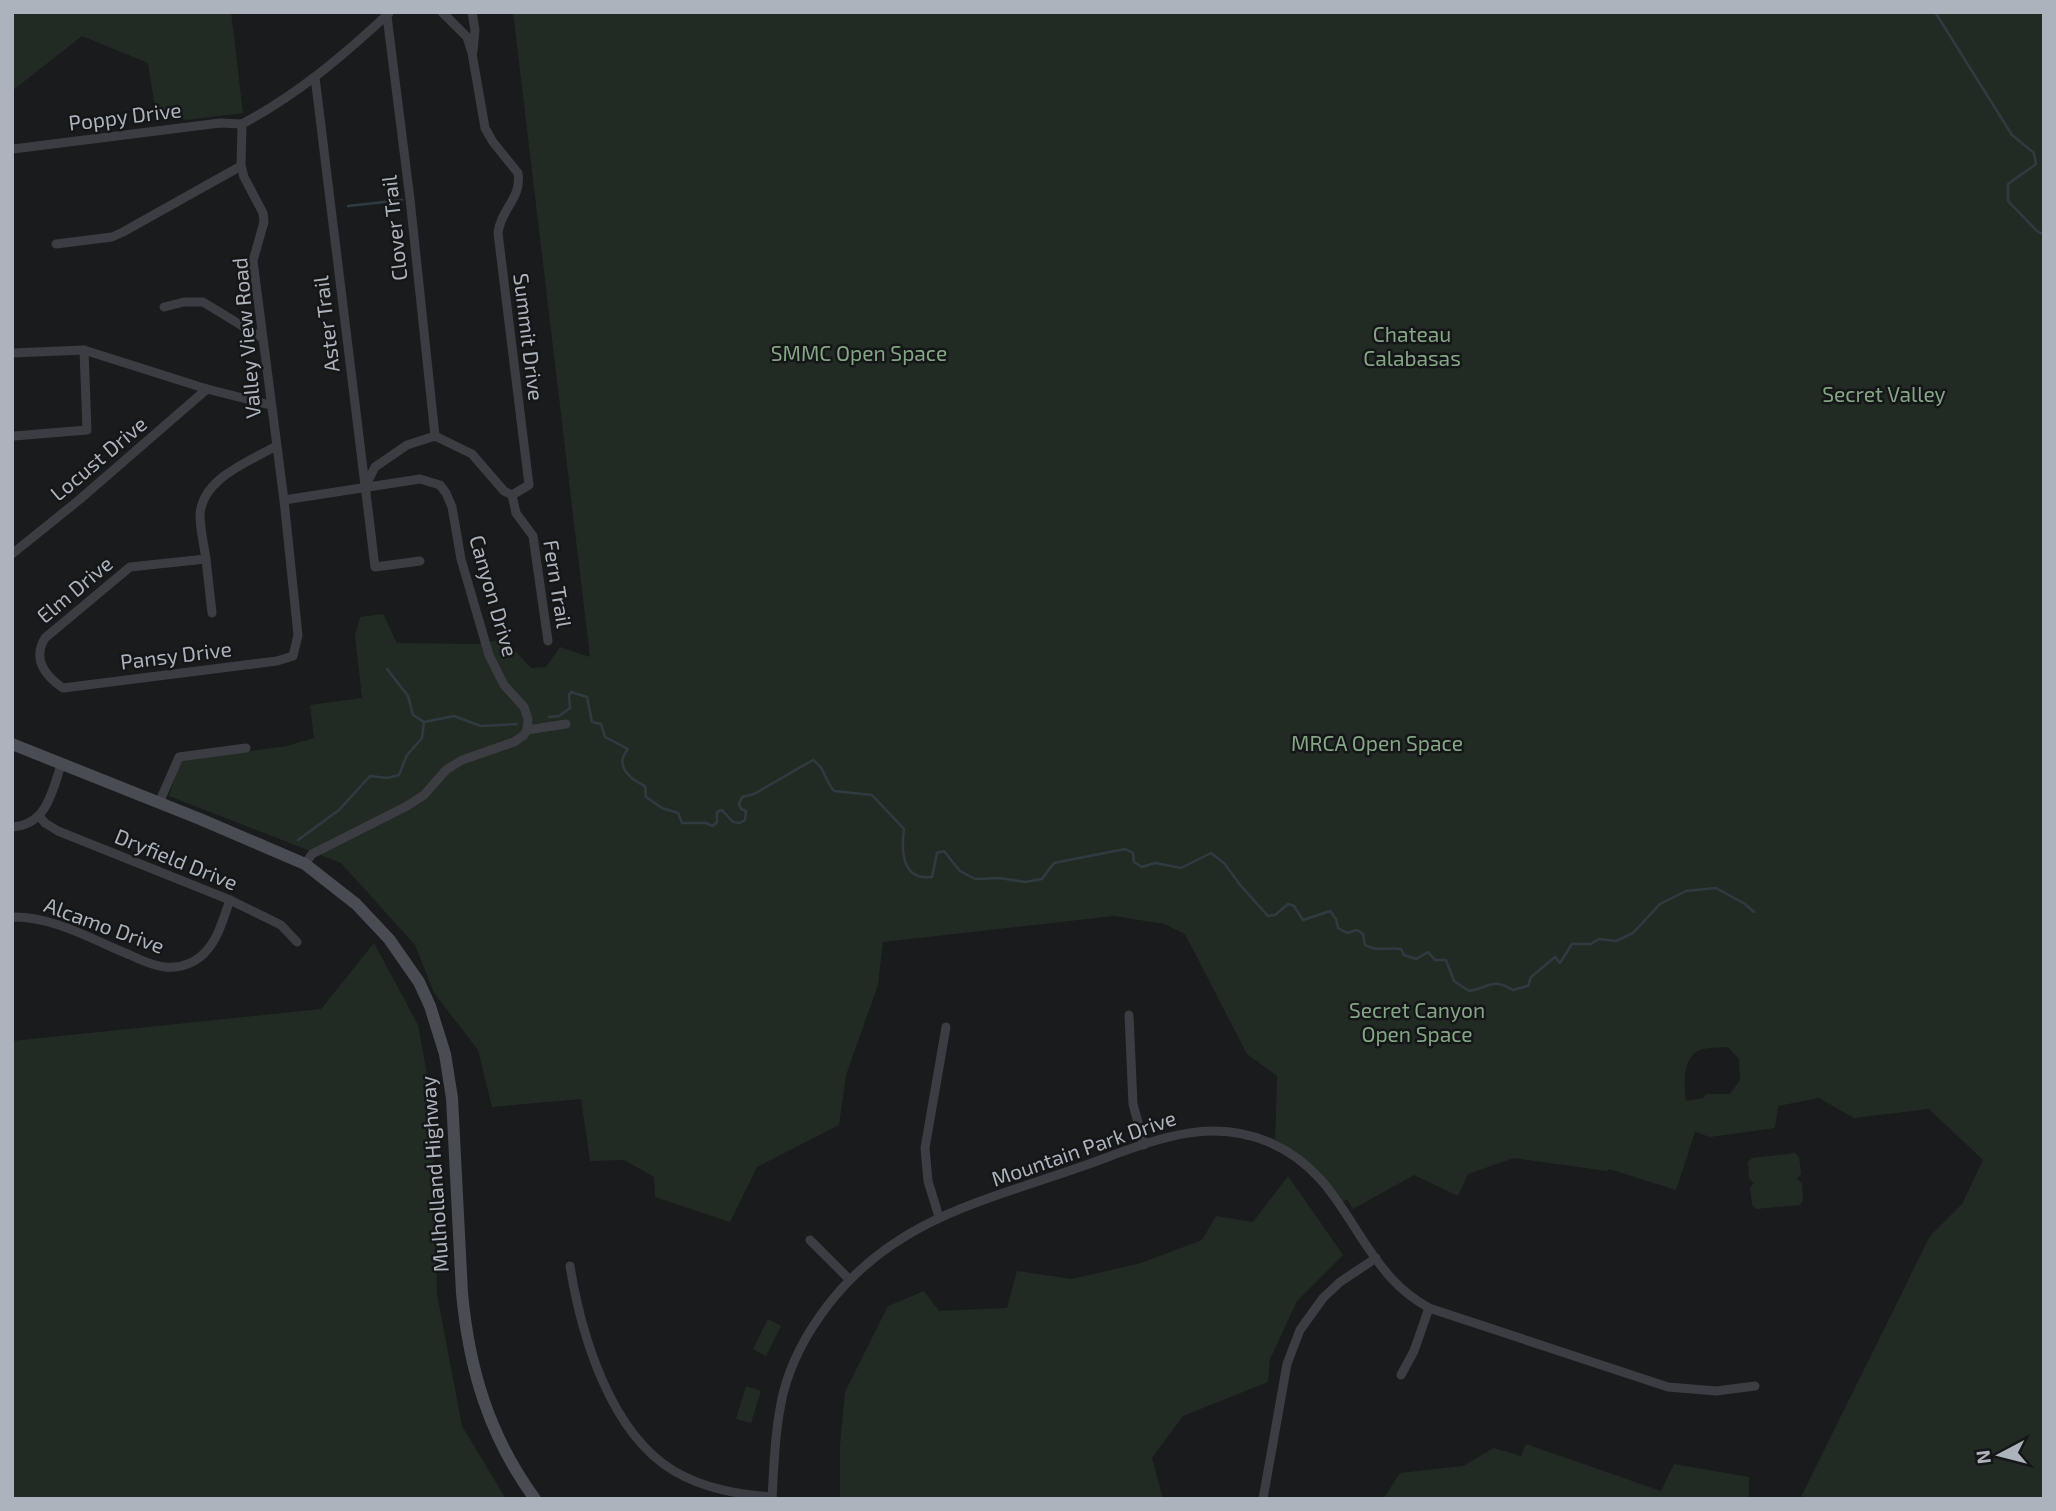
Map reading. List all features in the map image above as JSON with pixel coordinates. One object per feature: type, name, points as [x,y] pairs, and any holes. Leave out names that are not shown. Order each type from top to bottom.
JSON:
[{"type":"main road","name":"Mulholland Highway","points":[[12,744],[305,864],[379,926],[408,963],[430,1006],[445,1054],[452,1098],[464,1322],[474,1370],[480,1394],[496,1434],[535,1499]]},
{"type":"street","name":"Summit Drive","points":[[442,12],[467,37],[485,128],[519,173],[518,193],[500,218],[498,233],[529,483],[528,487],[512,495]]},
{"type":"street","points":[[472,12],[475,30],[472,53]]},
{"type":"street","points":[[242,124],[271,109],[315,77],[389,14]]},
{"type":"street","name":"Clover Trail","points":[[389,14],[435,436]]},
{"type":"street","name":"Aster Trail","points":[[315,77],[375,566],[420,561]]},
{"type":"street","name":"Poppy Drive","points":[[13,149],[220,123],[242,124]]},
{"type":"street","name":"Valley View Road","points":[[242,124],[241,166],[263,213],[264,222],[255,246],[253,261],[284,500],[298,635],[293,656]]},
{"type":"street","points":[[57,244],[112,237],[123,233],[241,166]]},
{"type":"street","points":[[164,307],[184,302],[203,302],[262,338]]},
{"type":"street","points":[[12,353],[83,350],[206,389],[270,405]]},
{"type":"street","points":[[14,436],[87,430],[83,350]]},
{"type":"street","name":"Locust Drive","points":[[12,554],[79,500],[206,389]]},
{"type":"street","points":[[365,487],[375,467],[407,445],[435,436],[472,454],[505,491],[512,495]]},
{"type":"street","points":[[212,613],[200,515],[206,496],[218,479],[276,446]]},
{"type":"street","name":"Canyon Drive","points":[[284,500],[420,479],[440,485],[452,507],[461,559],[489,655],[504,685],[524,707],[528,719],[527,730]]},
{"type":"street","name":"Fern Trail","points":[[512,495],[516,513],[533,536],[548,641]]},
{"type":"street","name":"Elm Drive","points":[[63,688],[46,675],[41,665],[40,648],[45,638],[130,567],[206,559]]},
{"type":"street","name":"Pansy Drive","points":[[63,688],[277,661],[293,656]]},
{"type":"street","points":[[305,864],[312,855],[416,801],[446,770],[461,760],[514,742],[527,730],[566,724]]},
{"type":"street","points":[[159,803],[179,757],[246,748]]},
{"type":"street","points":[[12,827],[32,823],[47,806],[61,765]]},
{"type":"street","name":"Dryfield Drive","points":[[39,816],[58,831],[230,900],[281,925],[297,942]]},
{"type":"street","name":"Alcamo Drive","points":[[12,917],[55,924],[148,963],[180,967],[193,962],[208,951],[230,900]]},
{"type":"street","points":[[1129,1015],[1133,1104],[1144,1145]]},
{"type":"street","points":[[939,1217],[928,1181],[925,1148],[946,1027]]},
{"type":"street","name":"Mountain Park Drive","points":[[772,1498],[776,1427],[792,1364],[818,1318],[849,1279],[900,1238],[939,1217],[1144,1145],[1194,1131],[1220,1130],[1247,1134],[1272,1143],[1293,1155],[1319,1175],[1345,1209],[1376,1258],[1400,1287],[1429,1308],[1668,1387],[1716,1391],[1755,1386]]},
{"type":"street","points":[[810,1240],[849,1279]]},
{"type":"street","points":[[1263,1499],[1287,1364],[1300,1330],[1323,1298],[1340,1282],[1376,1258]]},
{"type":"street","points":[[570,1266],[580,1318],[600,1376],[613,1401],[640,1440],[672,1470],[692,1480],[737,1494],[772,1498]]},
{"type":"street","points":[[1401,1375],[1414,1351],[1429,1308]]},
{"type":"green space","points":[[12,12],[231,12],[243,113],[186,120],[155,108],[148,63],[82,36],[12,91]]},
{"type":"green space","points":[[513,12],[2044,12],[2044,1499],[1800,1499],[1930,1236],[1962,1204],[1983,1160],[1929,1109],[1854,1118],[1819,1098],[1778,1106],[1775,1128],[1710,1137],[1695,1132],[1676,1190],[1609,1169],[1607,1171],[1514,1158],[1468,1174],[1458,1196],[1414,1175],[1353,1209],[1347,1199],[1339,1204],[1321,1180],[1275,1147],[1277,1076],[1247,1054],[1185,934],[1164,924],[1114,916],[883,942],[878,985],[846,1075],[839,1125],[757,1167],[730,1222],[655,1197],[654,1177],[624,1160],[590,1161],[581,1099],[492,1107],[478,1050],[434,993],[415,945],[341,863],[169,796],[178,767],[183,760],[287,746],[314,738],[310,705],[362,698],[355,636],[360,617],[383,614],[397,643],[477,644],[504,639],[531,668],[546,667],[560,647],[590,657]],"holes":[[[1728,1047],[1739,1059],[1740,1080],[1730,1094],[1706,1094],[1703,1098],[1686,1101],[1687,1065],[1694,1054],[1703,1049]]]},
{"type":"green space","points":[[374,943],[418,1025],[432,1102],[437,1294],[462,1426],[506,1499],[12,1499],[12,1041],[321,1009]]},
{"type":"green space","points":[[1795,1153],[1799,1157],[1801,1174],[1797,1179],[1802,1183],[1803,1200],[1800,1205],[1756,1209],[1752,1205],[1750,1188],[1754,1183],[1749,1179],[1748,1162],[1752,1158]]},
{"type":"green space","points":[[1288,1176],[1343,1255],[1297,1301],[1270,1359],[1268,1382],[1183,1416],[1152,1458],[1163,1499],[840,1499],[840,1445],[845,1392],[888,1306],[924,1291],[939,1311],[1007,1308],[1017,1271],[1072,1279],[1141,1263],[1202,1240],[1216,1216],[1253,1222]]},
{"type":"green space","points":[[768,1319],[781,1326],[766,1356],[753,1349]]},
{"type":"green space","points":[[746,1386],[761,1391],[751,1423],[736,1419]]},
{"type":"green space","points":[[1526,1444],[1661,1491],[1674,1464],[1749,1477],[1749,1496],[1756,1499],[1383,1499],[1400,1473],[1463,1466],[1494,1448],[1521,1456]]},
{"type":"waterway","points":[[1935,12],[2012,135],[2034,153],[2036,164],[2008,184],[2008,201],[2038,232],[2044,234]]},
{"type":"waterway","points":[[348,206],[402,200]]},
{"type":"waterway","points":[[387,669],[408,696],[413,715],[424,722]]},
{"type":"waterway","points":[[549,717],[559,716],[570,708],[571,692],[587,697],[592,722],[601,724],[605,737],[628,749],[622,761],[625,771],[645,786],[646,797],[662,808],[678,813],[682,823],[706,823],[713,826],[717,822],[717,812],[722,810],[733,822],[740,823],[745,820],[746,811],[741,809],[739,804],[742,797],[754,794],[813,760],[834,791],[872,795],[904,829],[906,863],[909,869],[922,877],[932,877],[937,853],[944,851],[960,871],[975,879],[1000,878],[1025,882],[1042,879],[1054,863],[1125,849],[1133,853],[1134,862],[1142,867],[1155,863],[1181,868],[1211,853],[1224,863],[1268,916],[1275,915],[1288,904],[1294,906],[1303,920],[1330,911],[1338,928],[1347,933],[1357,930],[1363,934],[1365,945],[1369,947],[1401,949],[1404,955],[1416,959],[1428,952],[1435,960],[1446,960],[1454,981],[1469,991],[1491,984],[1500,984],[1513,990],[1528,986],[1531,977],[1555,957],[1560,963],[1572,944],[1591,944],[1599,939],[1616,941],[1633,933],[1660,904],[1686,891],[1716,888],[1754,912]]},
{"type":"waterway","points":[[298,840],[339,810],[370,776],[387,778],[399,775],[407,755],[422,738],[424,722],[454,716],[481,726],[517,724]]},
{"type":"park label","name":"Chateau Calabasas","points":[[1412,347]]},
{"type":"park label","name":"SMMC Open Space","points":[[859,354]]},
{"type":"park label","name":"Secret Valley","points":[[1884,395]]},
{"type":"park label","name":"MRCA Open Space","points":[[1377,744]]},
{"type":"park label","name":"Secret Canyon Open Space","points":[[1417,1023]]}]
